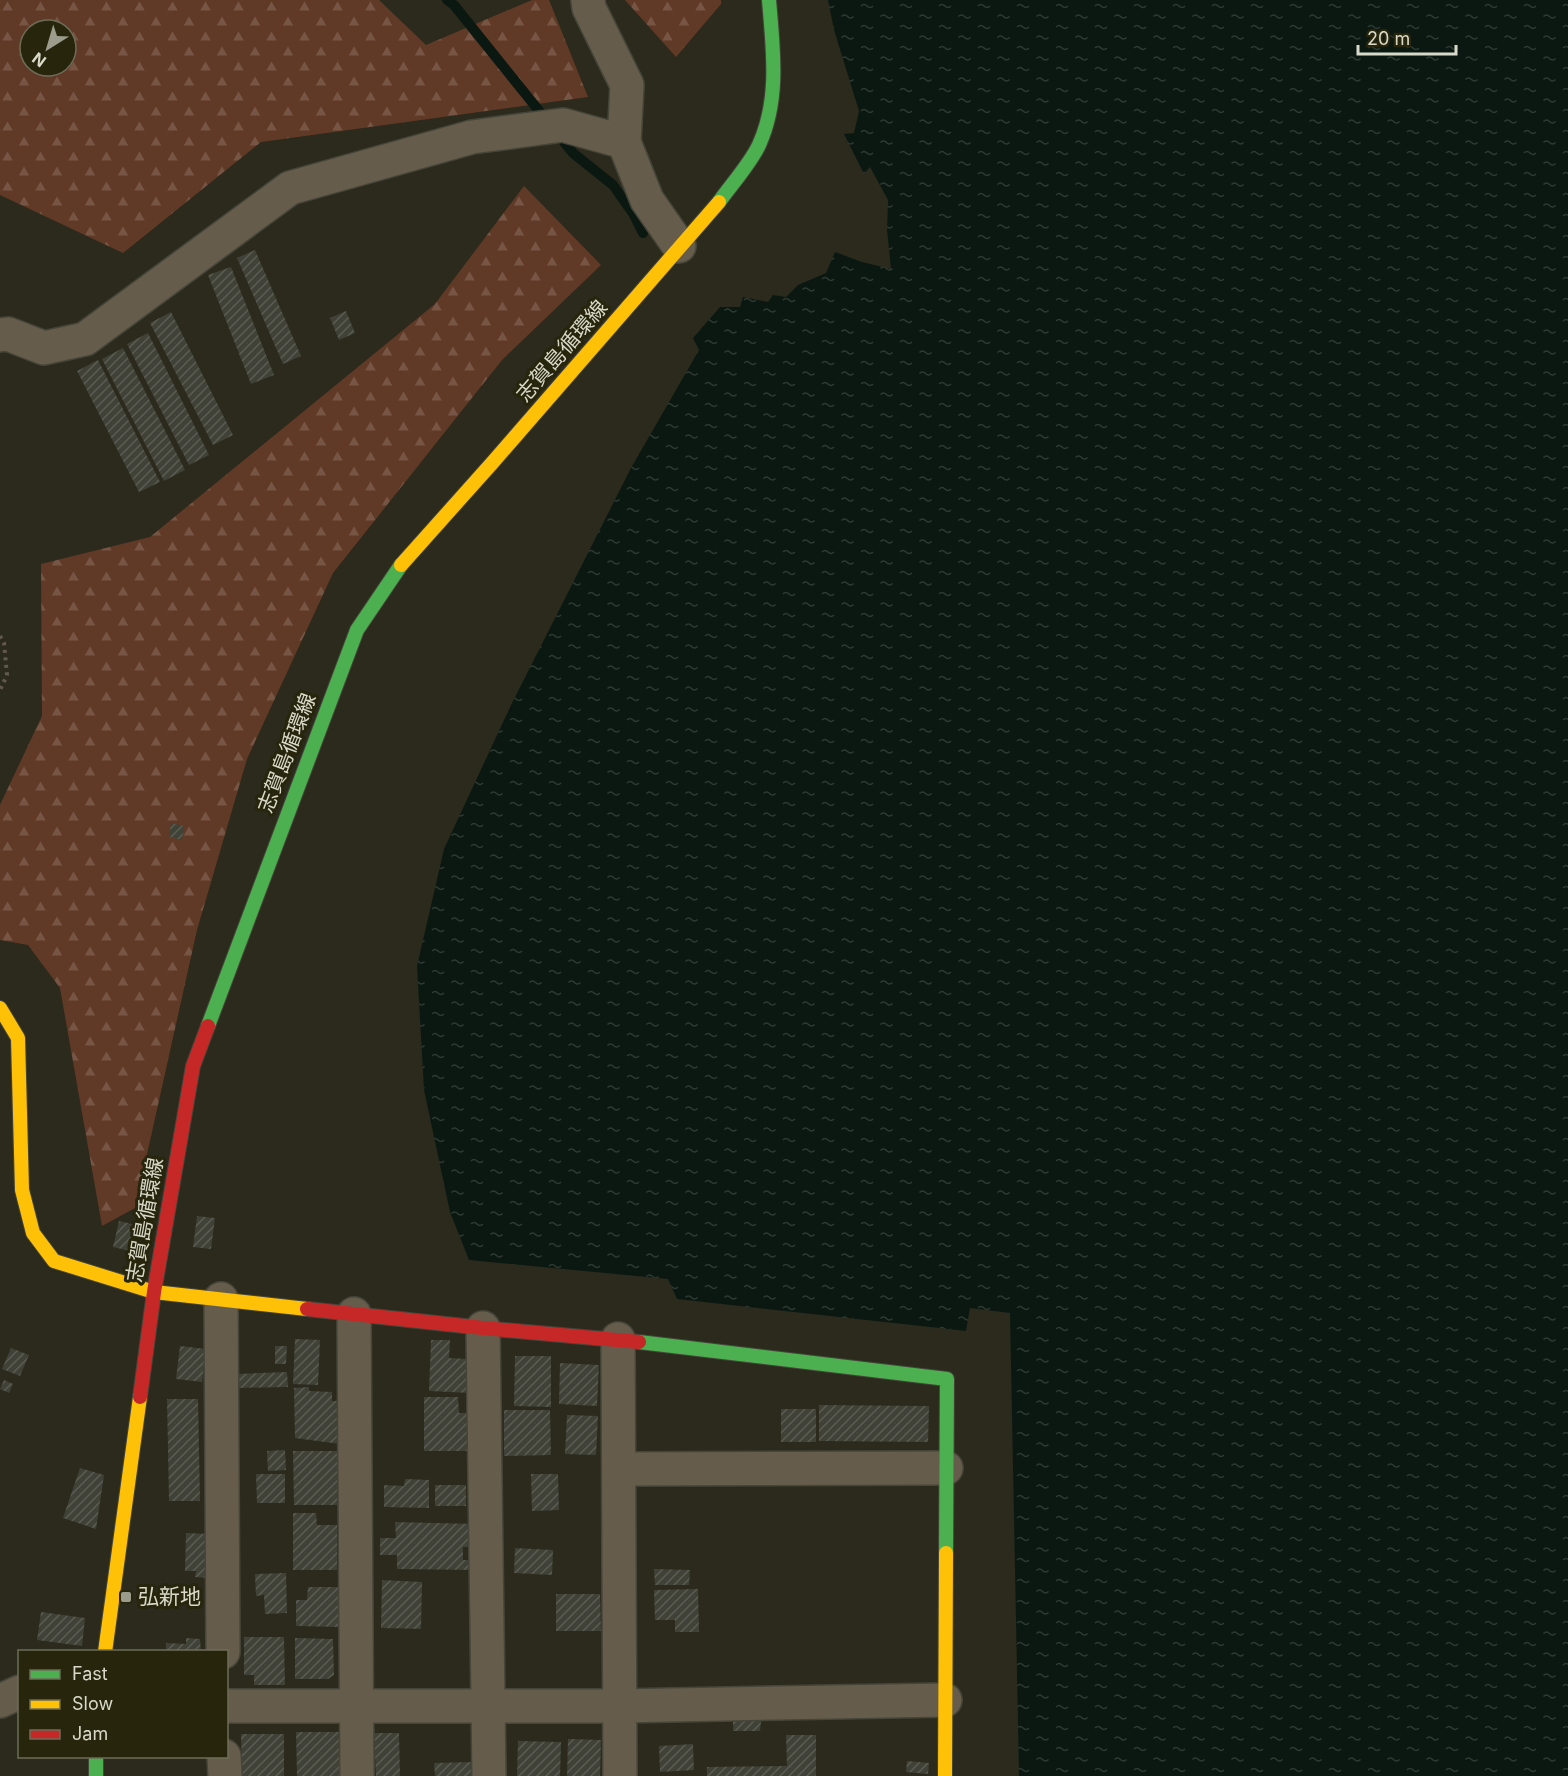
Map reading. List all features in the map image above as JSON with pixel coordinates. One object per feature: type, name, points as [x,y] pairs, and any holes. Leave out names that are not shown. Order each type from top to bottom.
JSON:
[{"type":"main road","name":"志賀島循環線","points":[[105,1650],[154,1292],[193,1066],[357,630],[398,568],[718,203],[758,147],[771,111],[774,60],[769,0]]},
{"type":"main road","points":[[0,1008],[18,1038],[22,1190],[33,1233],[54,1261],[154,1292],[483,1328],[618,1339],[947,1379],[945,1776]]},
{"type":"main road","points":[[96,1758],[96,1776]]},
{"type":"street","points":[[588,0],[589,8],[627,85],[624,142],[647,200],[679,246]]},
{"type":"street","points":[[0,335],[8,334],[44,348],[85,339],[290,188],[472,137],[563,125],[624,142]]},
{"type":"street","points":[[221,1299],[223,1650]]},
{"type":"street","points":[[354,1314],[357,1776]]},
{"type":"street","points":[[483,1328],[489,1776]]},
{"type":"street","points":[[618,1339],[620,1776]]},
{"type":"street","points":[[619,1469],[946,1468]]},
{"type":"street","points":[[0,1701],[18,1693]]},
{"type":"street","points":[[228,1706],[619,1706],[945,1700]]},
{"type":"street","points":[[224,1758],[225,1776]]},
{"type":"path","points":[[0,636],[4,643],[7,675],[0,690]]},
{"type":"green space","points":[[0,0],[379,0],[426,45],[532,0],[549,0],[588,97],[261,142],[123,253],[0,195]]},
{"type":"green space","points":[[625,0],[721,0],[721,4],[676,57]]},
{"type":"green space","points":[[524,186],[601,265],[502,360],[333,573],[247,759],[197,930],[135,1208],[102,1226],[60,988],[28,945],[0,940],[0,805],[42,716],[41,564],[150,537],[435,304]]},
{"type":"water","points":[[828,0],[1568,0],[1568,1776],[1019,1776],[1010,1313],[970,1308],[966,1331],[677,1299],[668,1279],[469,1260],[450,1212],[424,1090],[417,966],[444,849],[511,705],[631,468],[699,350],[693,338],[720,307],[740,307],[743,297],[768,302],[773,295],[786,297],[798,285],[826,273],[835,252],[891,269],[887,230],[888,200],[870,167],[864,174],[844,134],[854,133],[859,111],[834,30]]},
{"type":"building","points":[[255,250],[301,356],[283,364],[237,258]]},
{"type":"building","points":[[231,267],[274,375],[251,384],[208,275]]},
{"type":"building","points":[[346,311],[355,333],[339,340],[330,318]]},
{"type":"building","points":[[171,312],[233,435],[213,445],[150,323]]},
{"type":"building","points":[[148,333],[209,455],[189,465],[127,344]]},
{"type":"building","points":[[123,348],[185,470],[164,481],[102,359]]},
{"type":"building","points":[[98,360],[160,482],[139,492],[77,371]]},
{"type":"building","points":[[171,823],[184,826],[182,840],[169,837]]},
{"type":"building","points":[[197,1216],[215,1218],[211,1249],[193,1247]]},
{"type":"building","points":[[119,1221],[136,1225],[130,1251],[113,1247]]},
{"type":"building","points":[[295,1339],[320,1340],[318,1385],[293,1384]]},
{"type":"building","points":[[431,1340],[450,1340],[449,1358],[467,1359],[466,1373],[471,1372],[470,1393],[429,1391]]},
{"type":"building","points":[[180,1346],[206,1349],[202,1382],[176,1379]]},
{"type":"building","points":[[275,1346],[287,1346],[286,1364],[275,1364]]},
{"type":"building","points":[[11,1348],[29,1355],[20,1376],[2,1369]]},
{"type":"building","points":[[515,1356],[551,1356],[551,1407],[514,1406]]},
{"type":"building","points":[[560,1363],[599,1365],[597,1406],[559,1404]]},
{"type":"building","points":[[287,1372],[288,1387],[236,1388],[236,1374]]},
{"type":"building","points":[[4,1380],[13,1384],[9,1393],[0,1389]]},
{"type":"building","points":[[309,1387],[309,1391],[332,1392],[332,1401],[339,1401],[340,1444],[295,1438],[294,1388]]},
{"type":"building","points":[[424,1397],[458,1397],[459,1413],[469,1413],[469,1451],[424,1451]]},
{"type":"building","points":[[167,1399],[198,1399],[200,1501],[169,1501]]},
{"type":"building","points":[[819,1405],[929,1406],[928,1442],[819,1441]]},
{"type":"building","points":[[781,1409],[816,1409],[816,1442],[781,1442]]},
{"type":"building","points":[[504,1410],[550,1410],[551,1455],[504,1456]]},
{"type":"building","points":[[567,1415],[598,1416],[596,1455],[565,1454]]},
{"type":"building","points":[[285,1450],[286,1470],[268,1471],[267,1451]]},
{"type":"building","points":[[293,1451],[337,1451],[337,1505],[294,1505]]},
{"type":"building","points":[[80,1468],[104,1475],[96,1529],[63,1518]]},
{"type":"building","points":[[256,1474],[285,1474],[285,1503],[257,1503]]},
{"type":"building","points":[[531,1474],[558,1474],[559,1510],[532,1511]]},
{"type":"building","points":[[405,1479],[429,1480],[429,1508],[384,1507],[384,1485],[404,1486]]},
{"type":"building","points":[[435,1485],[466,1485],[466,1506],[435,1506]]},
{"type":"building","points":[[293,1513],[316,1513],[317,1525],[337,1525],[337,1570],[293,1570]]},
{"type":"building","points":[[395,1522],[475,1524],[474,1547],[463,1547],[463,1560],[472,1560],[471,1570],[397,1569],[397,1555],[380,1555],[380,1538],[396,1538]]},
{"type":"building","points":[[186,1533],[209,1534],[207,1578],[195,1577],[196,1571],[185,1571]]},
{"type":"building","points":[[515,1548],[553,1550],[552,1575],[514,1573]]},
{"type":"building","points":[[654,1569],[690,1570],[689,1585],[655,1585]]},
{"type":"building","points":[[286,1573],[287,1613],[265,1614],[264,1595],[256,1596],[255,1574]]},
{"type":"building","points":[[382,1580],[422,1582],[421,1629],[381,1628]]},
{"type":"building","points":[[308,1587],[339,1587],[338,1627],[296,1626],[296,1600],[307,1600]]},
{"type":"building","points":[[698,1589],[699,1632],[675,1632],[675,1620],[655,1620],[654,1590]]},
{"type":"building","points":[[556,1594],[600,1594],[601,1631],[556,1631]]},
{"type":"building","points":[[41,1612],[85,1618],[82,1646],[37,1640]]},
{"type":"building","points":[[244,1637],[284,1637],[285,1685],[254,1685],[254,1675],[244,1675]]},
{"type":"building","points":[[186,1638],[200,1639],[201,1650],[166,1650],[166,1643],[186,1644]]},
{"type":"building","points":[[295,1638],[333,1639],[334,1675],[328,1679],[295,1679]]},
{"type":"building","points":[[733,1721],[761,1721],[760,1731],[733,1731]]},
{"type":"building","points":[[296,1732],[342,1732],[343,1776],[297,1776]]},
{"type":"building","points":[[374,1733],[399,1733],[400,1776],[376,1776]]},
{"type":"building","points":[[241,1734],[284,1734],[284,1776],[242,1776]]},
{"type":"building","points":[[786,1735],[816,1735],[816,1776],[707,1776],[707,1767],[787,1766]]},
{"type":"building","points":[[568,1739],[601,1740],[600,1776],[567,1776]]},
{"type":"building","points":[[518,1741],[561,1742],[560,1776],[517,1776]]},
{"type":"building","points":[[693,1744],[694,1770],[660,1772],[659,1746]]},
{"type":"building","points":[[907,1761],[929,1763],[928,1774],[906,1772]]},
{"type":"building","points":[[474,1762],[474,1776],[435,1776],[434,1763]]},
{"type":"waterway","points":[[447,0],[454,5],[573,153],[613,185],[634,215],[643,233]]},
{"type":"traffic: fast","points":[[719,202],[751,160],[766,128],[773,74],[769,0]]},
{"type":"traffic: fast","points":[[208,1026],[357,630],[401,565]]},
{"type":"traffic: fast","points":[[639,1342],[947,1379],[946,1553]]},
{"type":"traffic: fast","points":[[96,1758],[96,1776]]},
{"type":"traffic: slow","points":[[401,565],[719,202]]},
{"type":"traffic: slow","points":[[0,1008],[18,1038],[22,1190],[33,1233],[54,1261],[154,1292],[307,1309]]},
{"type":"traffic: slow","points":[[105,1650],[140,1397]]},
{"type":"traffic: slow","points":[[945,1776],[946,1553]]},
{"type":"traffic: jam","points":[[140,1397],[154,1292],[193,1066],[208,1026]]},
{"type":"traffic: jam","points":[[307,1309],[639,1342]]},
{"type":"place","name":"弘新地","points":[[126,1597]]}]
